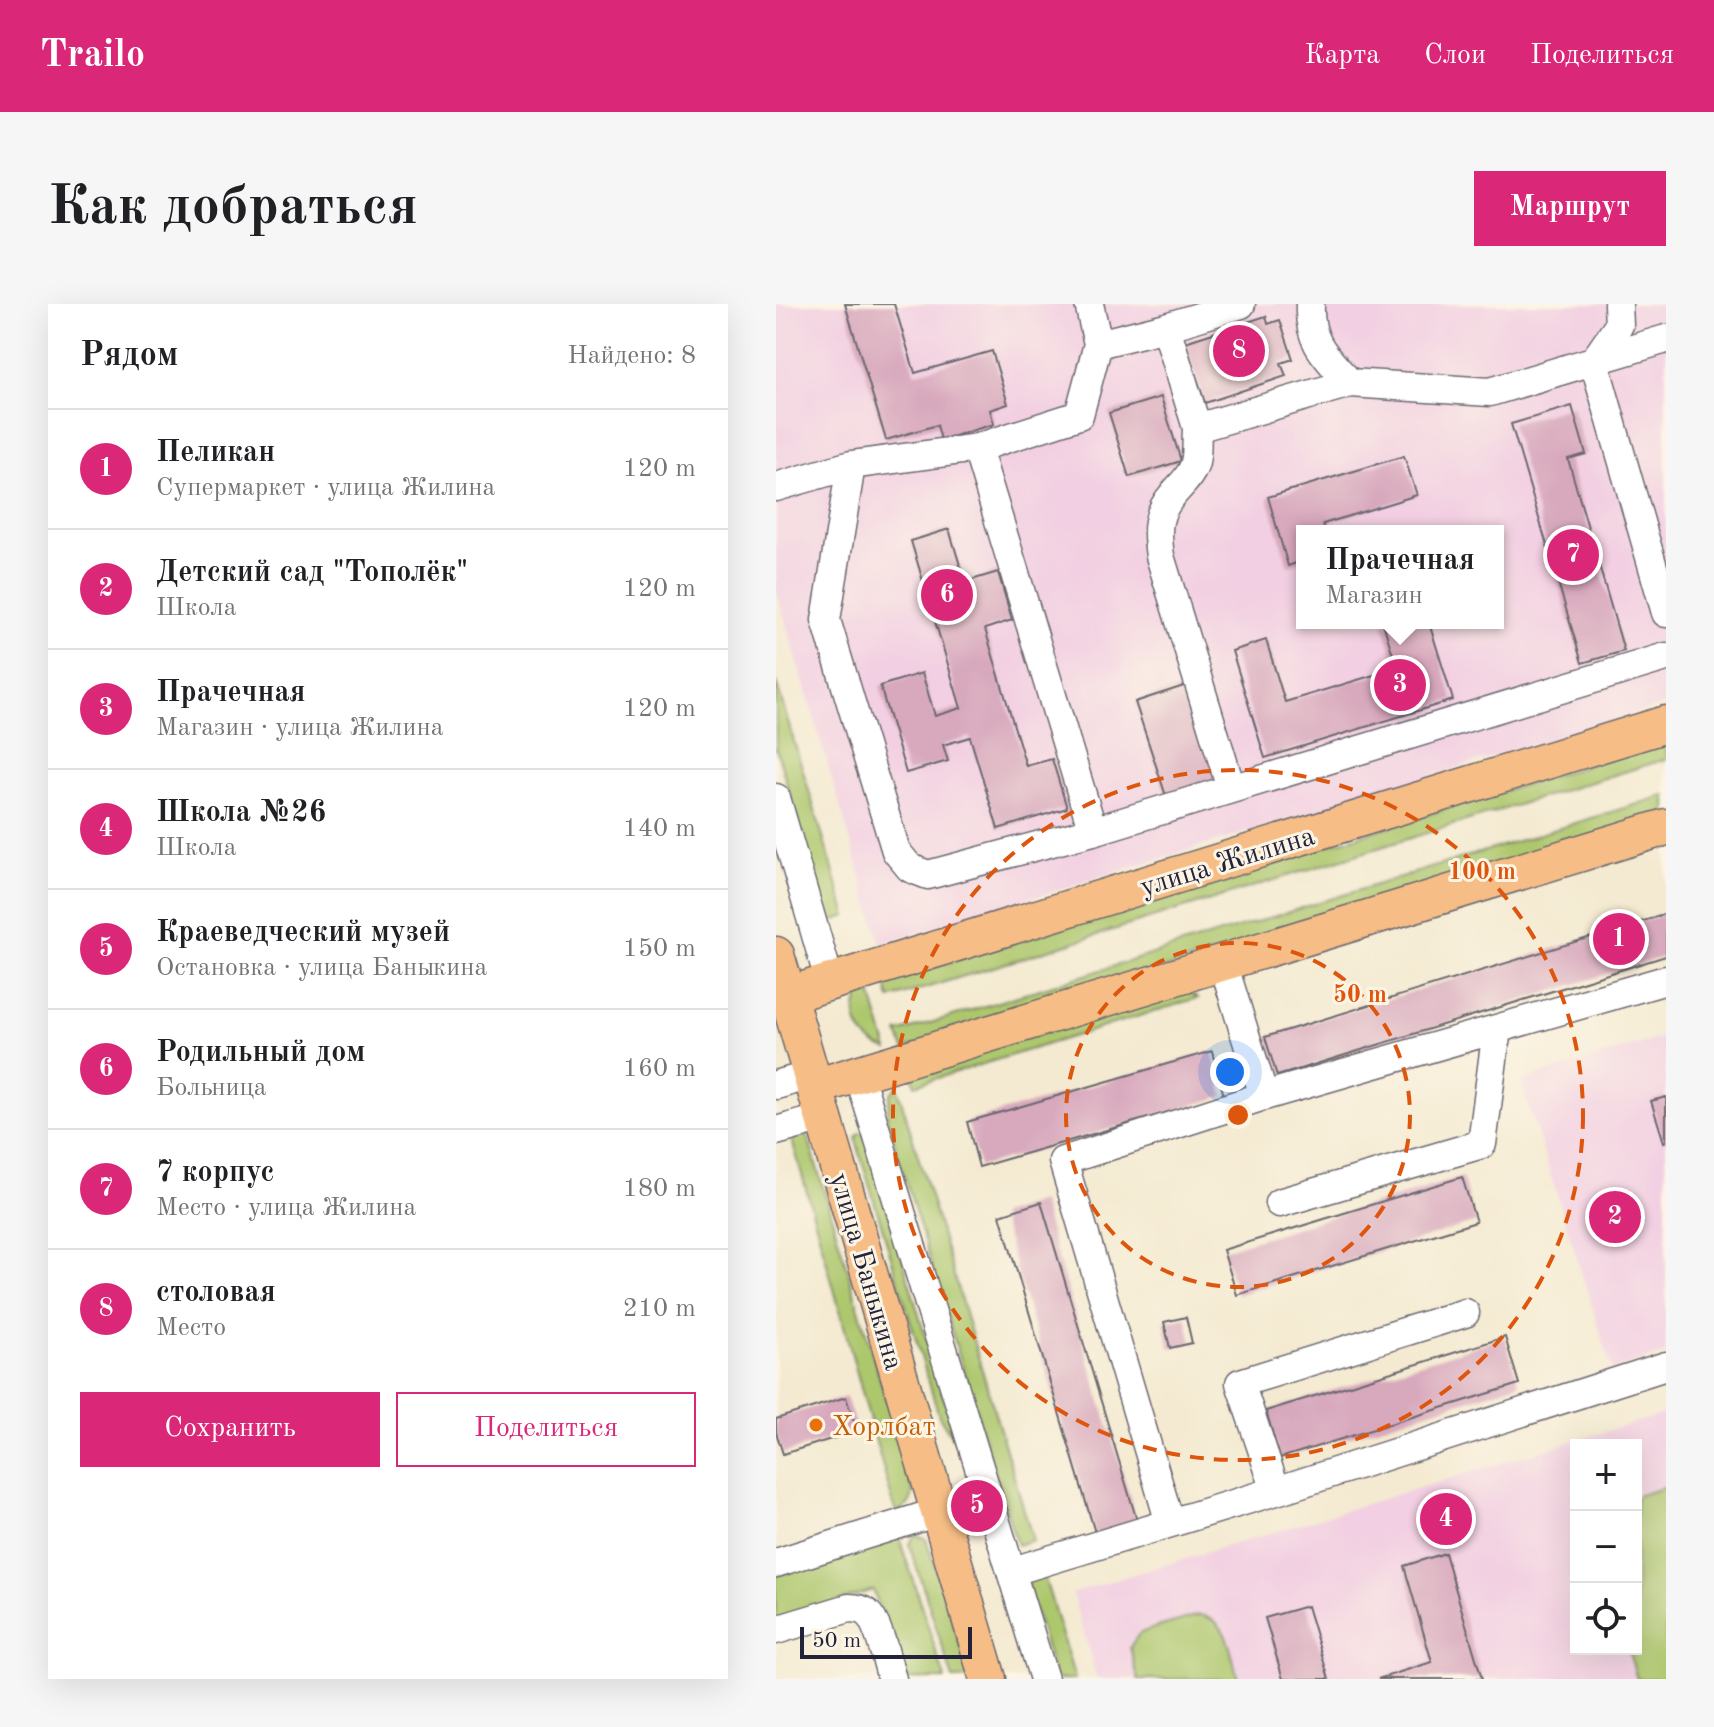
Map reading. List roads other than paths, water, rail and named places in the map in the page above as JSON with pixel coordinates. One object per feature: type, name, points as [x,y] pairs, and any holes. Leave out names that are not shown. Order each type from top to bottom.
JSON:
[{"type":"main road","name":"улица Жилина","points":[[788,995],[1666,724]]},
{"type":"main road","points":[[817,1093],[859,1075],[1666,827]]},
{"type":"main road","name":"улица Баныкина","points":[[776,955],[988,1679]]},
{"type":"lane","points":[[776,487],[851,465],[977,448],[1079,415],[1098,344],[1089,304]]},
{"type":"lane","points":[[1098,344],[1241,304]]},
{"type":"lane","points":[[1310,304],[1309,323],[1322,353],[1350,383]]},
{"type":"lane","points":[[1594,361],[1619,325],[1618,304]]},
{"type":"lane","points":[[1166,327],[1197,428],[1195,465],[1167,501],[1156,529],[1160,556],[1231,788]]},
{"type":"lane","points":[[1197,428],[1350,383],[1490,392],[1666,339]]},
{"type":"lane","points":[[1594,361],[1666,613]]},
{"type":"lane","points":[[977,448],[1093,831]]},
{"type":"lane","points":[[851,465],[826,620],[896,851],[910,868],[928,875],[1093,831],[1666,657]]},
{"type":"lane","points":[[776,798],[830,983]]},
{"type":"lane","points":[[1223,963],[1264,1096]]},
{"type":"lane","points":[[1170,1523],[1063,1161],[1264,1096],[1666,980]]},
{"type":"lane","points":[[1279,1203],[1482,1144],[1497,1029]]},
{"type":"lane","points":[[859,1075],[1044,1679]]},
{"type":"lane","points":[[776,1085],[817,1093]]},
{"type":"lane","points":[[776,1131],[817,1093]]},
{"type":"lane","points":[[1276,1491],[1240,1383],[1465,1313]]},
{"type":"lane","points":[[1013,1571],[1276,1491],[1666,1366]]},
{"type":"lane","points":[[776,1563],[938,1512]]},
{"type":"lane","points":[[776,1630],[858,1608],[868,1613],[874,1623],[892,1679]]},
{"type":"place","name":"столовая","points":[[1239,351]]},
{"type":"place","name":"7 корпус","points":[[1573,555]]},
{"type":"place","name":"Родильный дом","points":[[947,595]]},
{"type":"place","name":"Прачечная","points":[[1400,685]]},
{"type":"place","name":"Пеликан","points":[[1619,939]]},
{"type":"place","name":"Детский сад \"Тополёк\"","points":[[1615,1217]]},
{"type":"place","name":"Хорлбат","points":[[816,1425]]},
{"type":"place","name":"Краеведческий музей","points":[[977,1506]]},
{"type":"place","name":"Школа №26","points":[[1446,1519]]}]
